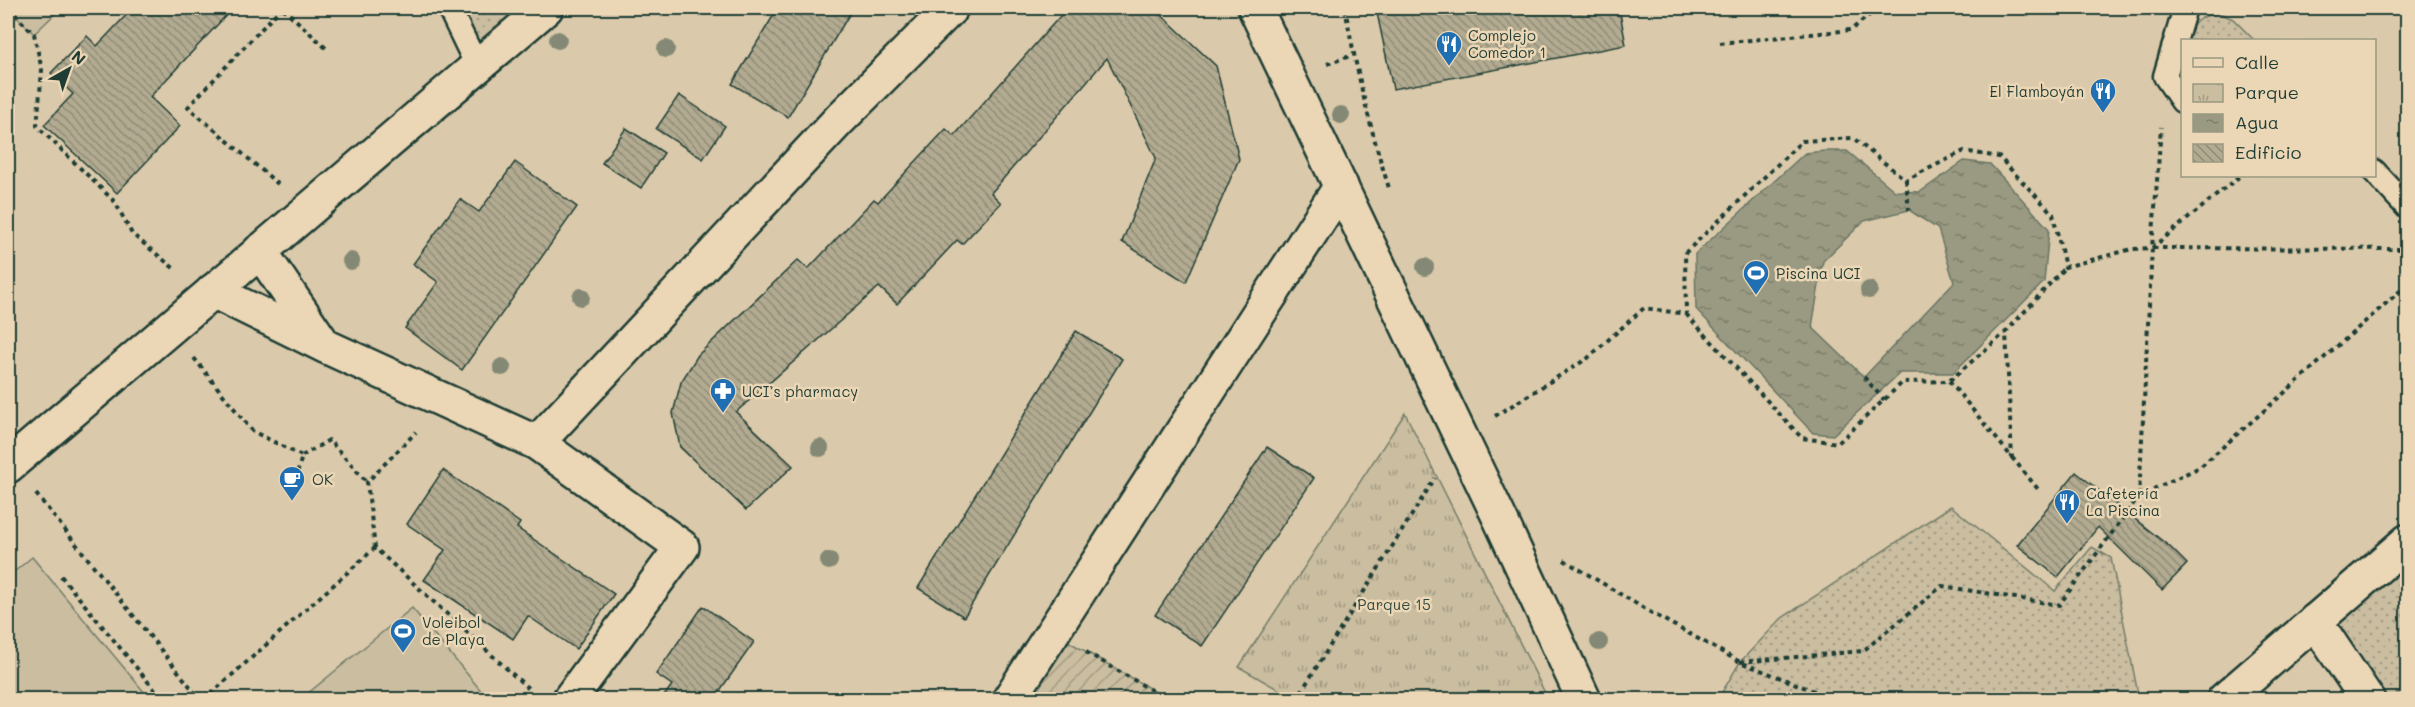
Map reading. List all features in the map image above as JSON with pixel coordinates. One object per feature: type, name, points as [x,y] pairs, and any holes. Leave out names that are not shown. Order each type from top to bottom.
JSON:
[{"type":"street","points":[[9,464],[546,8]]},
{"type":"street","points":[[537,442],[839,120],[951,8]]},
{"type":"street","points":[[1255,8],[1584,699]]},
{"type":"street","points":[[1009,699],[1341,186]]},
{"type":"street","points":[[260,251],[326,346]]},
{"type":"street","points":[[213,291],[446,402],[537,442],[682,547],[569,699]]},
{"type":"street","points":[[2224,699],[2408,541]]},
{"type":"street","points":[[2315,621],[2368,699]]},
{"type":"lane","points":[[449,8],[477,66]]},
{"type":"lane","points":[[2181,100],[2165,76],[2185,8]]},
{"type":"lane","points":[[2376,173],[2408,208]]},
{"type":"path","points":[[8,8],[34,34],[42,70],[37,126],[115,202],[132,234],[178,273],[213,291]]},
{"type":"path","points":[[308,210],[188,107],[282,8],[328,50]]},
{"type":"path","points":[[1345,8],[1353,55],[1377,149]]},
{"type":"path","points":[[1720,43],[1851,30],[1878,8]]},
{"type":"path","points":[[2139,496],[2152,248],[2165,76]]},
{"type":"path","points":[[1686,314],[1685,253],[1802,141],[1853,138],[1906,180],[1909,210]]},
{"type":"path","points":[[1906,180],[1964,151],[1999,157],[2053,214],[2065,267]]},
{"type":"path","points":[[2152,248],[2239,177]]},
{"type":"path","points":[[1296,699],[1461,437],[1588,358],[1644,308],[1686,314],[1802,438],[1838,443],[1903,382],[1949,381],[2006,332],[2065,267],[2132,249],[2408,249]]},
{"type":"path","points":[[1740,662],[1863,651],[1942,586],[2059,605],[2139,496],[2200,467],[2408,284]]},
{"type":"path","points":[[170,327],[252,431],[302,456]]},
{"type":"path","points":[[2006,332],[2012,459]]},
{"type":"path","points":[[1864,377],[1884,400]]},
{"type":"path","points":[[1949,381],[2038,489]]},
{"type":"path","points":[[367,482],[446,402]]},
{"type":"path","points":[[293,488],[302,456],[329,440],[367,482],[375,548],[532,692]]},
{"type":"path","points":[[9,464],[203,699],[375,548]]},
{"type":"path","points":[[1561,558],[1650,612],[1740,662],[1837,699]]},
{"type":"path","points":[[61,576],[163,699]]},
{"type":"path","points":[[1052,632],[1168,699]]},
{"type":"shaded area","points":[[8,8],[2407,8],[2407,699],[8,699]]},
{"type":"green space","points":[[8,8],[61,8],[34,34]]},
{"type":"green space","points":[[449,8],[546,8],[477,66]]},
{"type":"green space","points":[[2219,13],[2233,19],[2253,39],[2187,39],[2194,24],[2206,16]]},
{"type":"green space","name":"Parque 15","points":[[1405,413],[1548,699],[1295,699],[1239,667]]},
{"type":"green space","points":[[1951,506],[2055,591],[2092,547],[2111,558],[2139,699],[1718,699],[1740,662],[1782,618]]},
{"type":"green space","points":[[2407,541],[2407,699],[2368,699],[2315,621]]},
{"type":"green space","points":[[32,557],[150,699],[8,699],[8,577]]},
{"type":"green space","name":"Voleibol de Playa","points":[[412,608],[488,699],[301,699]]},
{"type":"green space","points":[[1052,632],[1168,699],[1009,700]]},
{"type":"water","name":"Piscina UCI","points":[[1847,151],[1895,191],[1920,192],[1964,161],[1990,164],[2049,229],[2044,282],[1953,373],[1900,373],[1833,435],[1813,433],[1696,309],[1695,254],[1805,153]],"holes":[[[1909,210],[1938,229],[1954,282],[1864,377],[1812,327],[1823,261],[1864,221]]]},
{"type":"building","points":[[133,8],[233,8],[150,97],[180,126],[117,193],[44,125],[73,94],[51,73],[87,36],[97,46]]},
{"type":"building","points":[[778,8],[853,8],[788,117],[732,84]]},
{"type":"building","points":[[1126,8],[1154,8],[1216,66],[1239,159],[1186,282],[1122,242],[1156,158],[1107,58],[991,193],[1001,203],[962,244],[957,240],[897,304],[879,287],[736,412],[793,466],[746,510],[680,447],[673,413],[681,382],[698,355],[798,260],[808,269],[874,199],[878,202],[946,129],[954,136],[1062,14]]},
{"type":"building","name":"Complejo Comedor 1","points":[[1376,8],[1619,8],[1626,45],[1393,89]]},
{"type":"building","points":[[679,95],[725,126],[703,159],[656,129]]},
{"type":"building","points":[[626,128],[664,153],[641,188],[602,163]]},
{"type":"building","points":[[515,162],[577,207],[462,370],[405,328],[438,282],[413,264],[460,199],[479,212]]},
{"type":"building","points":[[1076,331],[1122,359],[964,617],[918,588]]},
{"type":"building","points":[[1267,447],[1314,478],[1202,646],[1155,615]]},
{"type":"building","points":[[443,470],[520,523],[517,528],[614,594],[576,649],[528,616],[513,639],[424,580],[445,550],[407,524]]},
{"type":"building","name":"Cafetería La Piscina","points":[[2076,472],[2170,547],[2187,564],[2162,590],[2098,527],[2058,577],[2017,545]]},
{"type":"building","points":[[703,606],[754,642],[714,699],[662,699],[672,685],[656,674]]},
{"type":"place","name":"Complejo Comedor 1","points":[[1449,67]]},
{"type":"place","name":"El Flamboyán","points":[[2103,114]]},
{"type":"place","name":"Piscina UCI","points":[[1756,296]]},
{"type":"place","name":"UCI’s pharmacy","points":[[723,414]]},
{"type":"place","name":"OK","points":[[292,502]]},
{"type":"place","name":"Cafetería La Piscina","points":[[2067,525]]},
{"type":"place","name":"Voleibol de Playa","points":[[403,654]]}]
